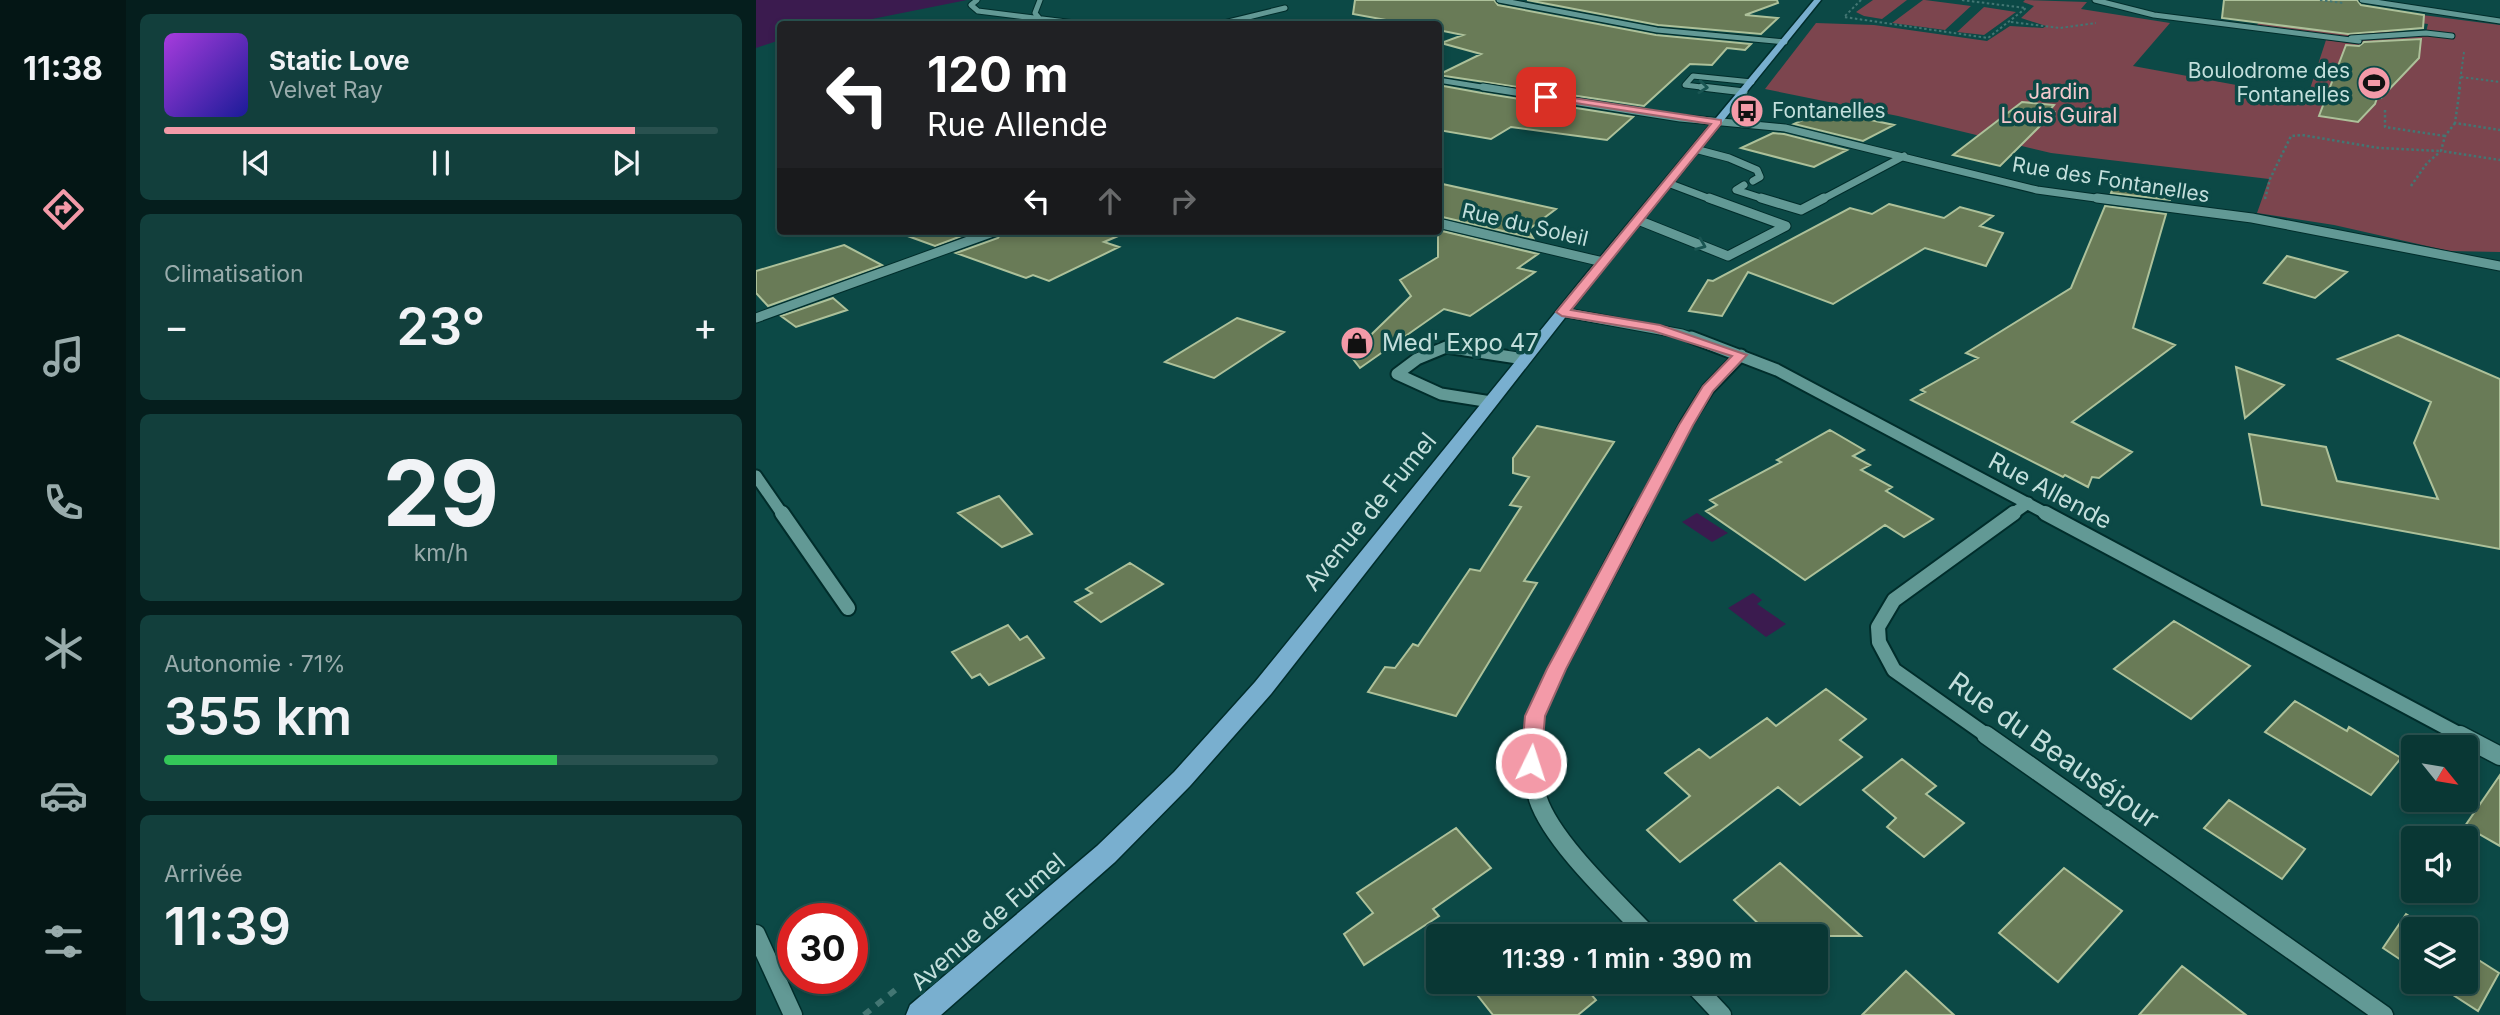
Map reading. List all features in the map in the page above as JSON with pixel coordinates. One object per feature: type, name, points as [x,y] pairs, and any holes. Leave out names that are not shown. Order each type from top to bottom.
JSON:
[{"type":"main road","name":"Avenue de Fumel","points":[[919,1015],[1106,854],[1211,747],[1263,688],[1524,359],[1818,0]]},
{"type":"street","points":[[977,0],[971,5],[978,11],[1054,21]]},
{"type":"street","points":[[1040,0],[1035,13],[1040,19]]},
{"type":"street","points":[[1499,0],[1657,30],[1785,42]]},
{"type":"street","points":[[2095,0],[2154,15],[2359,41]]},
{"type":"street","points":[[2362,0],[2500,21]]},
{"type":"street","points":[[1232,21],[1285,8]]},
{"type":"street","points":[[2343,40],[2426,33],[2452,36]]},
{"type":"street","points":[[1744,92],[1685,85],[1693,76],[1752,82]]},
{"type":"street","name":"Rue des Fontanelles","points":[[1442,81],[1717,122],[1785,128],[2037,190],[2252,218],[2500,266]]},
{"type":"street","points":[[1695,149],[1729,158],[1757,170],[1760,177],[1753,181]]},
{"type":"street","points":[[1744,185],[1736,190],[1801,210],[1904,156]]},
{"type":"street","points":[[1638,220],[1728,256],[1787,226],[1668,183]]},
{"type":"street","name":"Rue du Soleil","points":[[1442,224],[1603,262]]},
{"type":"street","points":[[756,318],[985,235]]},
{"type":"street","name":"Rue Allende","points":[[1562,312],[1655,328],[1741,355],[1824,392],[2500,756]]},
{"type":"street","points":[[1491,402],[1441,394],[1397,374],[1417,359],[1446,347],[1524,359]]},
{"type":"street","points":[[1638,924],[1569,849],[1539,801],[1531,763],[1535,716],[1557,669],[1686,425],[1707,389],[1741,355]]},
{"type":"street","points":[[756,476],[849,608]]},
{"type":"street","name":"Rue du Beauséjour","points":[[2028,503],[1894,600],[1881,616],[1877,633],[1880,649],[1894,670],[2384,1015]]},
{"type":"street","points":[[756,934],[793,1015]]},
{"type":"street","points":[[1702,994],[1722,1015]]},
{"type":"path","points":[[1861,0],[1844,17],[1988,38],[2026,8],[1961,0]]},
{"type":"path","points":[[2411,186],[2427,163],[2441,151],[2445,136],[2455,123],[2465,20],[2460,16]]},
{"type":"path","points":[[2461,77],[2500,82]]},
{"type":"path","points":[[2385,110],[2385,127],[2445,136]]},
{"type":"path","points":[[2455,123],[2500,130]]},
{"type":"path","points":[[2252,218],[2261,214],[2270,179],[2291,136],[2302,135],[2379,148],[2441,151],[2500,160]]},
{"type":"path","points":[[864,1015],[907,981]]},
{"type":"green space","points":[[1873,0],[1907,0],[1882,19],[1856,12]]},
{"type":"green space","points":[[1923,0],[1971,6],[1945,30],[1892,23]]},
{"type":"green space","name":"Jardin Louis Guiral","points":[[2306,0],[2500,25],[2500,252],[2449,251],[2334,225],[2257,213],[2269,179],[2051,153],[1898,116],[1765,89],[1816,23],[1874,25],[1987,41],[2010,26],[2046,26],[2021,18],[2034,6],[2023,2],[2087,2],[2081,9],[2170,23],[2133,66],[2307,98],[2326,40],[2358,44],[2361,39],[2426,32],[2428,24],[2372,17],[2367,28],[2400,32],[2341,38],[2257,25],[2259,22],[2349,34],[2350,32]]},
{"type":"green space","points":[[1984,7],[2016,12],[1984,35],[1957,32]]},
{"type":"shaded area","points":[[756,0],[967,0],[862,21],[777,21],[777,41],[756,48]]},
{"type":"shaded area","points":[[1697,513],[1728,533],[1712,542],[1682,522]]},
{"type":"shaded area","points":[[1753,593],[1762,600],[1757,604],[1786,624],[1766,637],[1728,608]]},
{"type":"building","points":[[1355,0],[1494,0],[1498,5],[1656,35],[1751,44],[1745,50],[1727,48],[1712,65],[1690,64],[1644,106],[1442,76],[1442,73],[1481,54],[1442,43],[1463,35],[1442,31],[1442,21],[1392,21],[1353,14]]},
{"type":"building","points":[[1527,0],[1777,0],[1778,3],[1745,15],[1778,18],[1761,34],[1658,25]]},
{"type":"building","points":[[2224,0],[2357,0],[2361,5],[2424,15],[2423,28],[2348,34],[2222,18]]},
{"type":"building","points":[[2421,39],[2419,58],[2381,98],[2377,98],[2375,104],[2358,122],[2319,116],[2346,45]]},
{"type":"building","points":[[1442,86],[1633,117],[1607,140],[1511,127],[1491,139],[1442,131]]},
{"type":"building","points":[[2022,102],[2054,105],[2049,111],[2054,112],[2000,166],[1953,155]]},
{"type":"building","points":[[1824,110],[1894,125],[1863,141],[1794,124]]},
{"type":"building","points":[[1773,133],[1847,150],[1814,167],[1741,148]]},
{"type":"building","points":[[2118,175],[2174,188],[2170,200],[2111,193]]},
{"type":"building","points":[[1442,184],[1556,209],[1528,230],[1533,238],[1442,217]]},
{"type":"building","points":[[1889,204],[1944,218],[1960,207],[1993,216],[1980,226],[2003,233],[1986,266],[1925,248],[1833,304],[1748,272],[1722,316],[1689,311],[1708,280],[1713,281],[1850,208],[1872,214]]},
{"type":"building","points":[[2105,206],[2166,214],[2133,328],[2175,345],[2072,422],[2132,452],[2099,478],[2092,477],[2088,487],[1911,400],[1925,392],[1921,390],[1978,358],[1966,353],[2071,288]]},
{"type":"building","points":[[1442,231],[1538,254],[1518,268],[1535,272],[1470,316],[1444,309],[1360,368],[1350,355],[1411,296],[1400,280],[1438,257],[1438,235],[1442,235]]},
{"type":"building","points":[[905,235],[964,235],[935,246]]},
{"type":"building","points":[[1000,235],[1121,235],[1104,242],[1119,247],[1049,281],[1033,275],[1026,278],[956,253]]},
{"type":"building","points":[[844,245],[882,265],[768,306],[756,293],[756,271]]},
{"type":"building","points":[[2287,256],[2347,272],[2315,298],[2264,283]]},
{"type":"building","points":[[833,298],[847,310],[796,327],[781,316]]},
{"type":"building","points":[[1237,318],[1284,332],[1214,378],[1165,362]]},
{"type":"building","points":[[2398,335],[2500,379],[2500,549],[2262,505],[2249,434],[2326,447],[2337,481],[2438,499],[2414,443],[2431,402],[2338,359]]},
{"type":"building","points":[[2236,367],[2284,385],[2245,418]]},
{"type":"building","points":[[1537,426],[1614,442],[1524,581],[1537,583],[1456,716],[1368,692],[1385,667],[1395,668],[1413,644],[1418,646],[1470,569],[1480,571],[1521,507],[1510,505],[1529,477],[1513,473],[1513,458]]},
{"type":"building","points":[[1830,430],[1864,450],[1853,456],[1870,465],[1861,470],[1892,487],[1886,491],[1933,519],[1904,537],[1885,525],[1805,580],[1706,511],[1717,505],[1710,500],[1781,462],[1777,460]]},
{"type":"building","points":[[999,496],[1032,534],[1002,547],[958,513]]},
{"type":"building","points":[[1130,563],[1163,584],[1101,622],[1075,602],[1092,593],[1086,589]]},
{"type":"building","points":[[2174,621],[2250,666],[2191,719],[2114,669]]},
{"type":"building","points":[[1008,625],[1020,640],[1027,636],[1044,658],[989,685],[980,674],[972,678],[952,652]]},
{"type":"building","points":[[1826,689],[1866,719],[1840,740],[1862,757],[1800,805],[1778,787],[1680,862],[1647,830],[1690,796],[1665,773],[1699,749],[1710,758],[1767,718],[1776,726]]},
{"type":"building","points":[[2295,701],[2347,731],[2349,727],[2401,758],[2371,795],[2265,732]]},
{"type":"building","points":[[1902,759],[1936,786],[1926,794],[1964,823],[1924,857],[1887,827],[1896,818],[1863,790]]},
{"type":"building","points":[[2500,775],[2500,846],[2478,833],[2478,826],[2465,826],[2475,812],[2478,812],[2478,807]]},
{"type":"building","points":[[2229,800],[2305,849],[2282,879],[2204,828]]},
{"type":"building","points":[[1456,828],[1491,868],[1433,909],[1439,916],[1364,965],[1344,934],[1373,913],[1357,893]]},
{"type":"building","points":[[1780,863],[1861,936],[1828,936],[1828,924],[1759,924],[1734,900]]},
{"type":"building","points":[[2064,868],[2122,911],[2058,982],[1999,933]]},
{"type":"building","points":[[2401,921],[2401,960],[2383,948]]},
{"type":"building","points":[[2478,960],[2499,973],[2478,1011],[2452,994],[2478,994]]},
{"type":"building","points":[[2182,966],[2246,1015],[2139,1015]]},
{"type":"building","points":[[1906,971],[1954,1015],[1862,1015]]},
{"type":"building","points":[[1476,994],[1591,994],[1596,1000],[1578,1015],[1493,1015]]},
{"type":"place","name":"Boulodrome des Fontanelles","points":[[2374,83]]},
{"type":"place","name":"Fontanelles","points":[[1747,111]]},
{"type":"place","name":"Med' Expo 47","points":[[1357,343]]},
{"type":"route","points":[[1531,763],[1535,716],[1557,669],[1707,389],[1723,370],[1741,355],[1682,334],[1562,312],[1717,122],[1546,97]]}]
